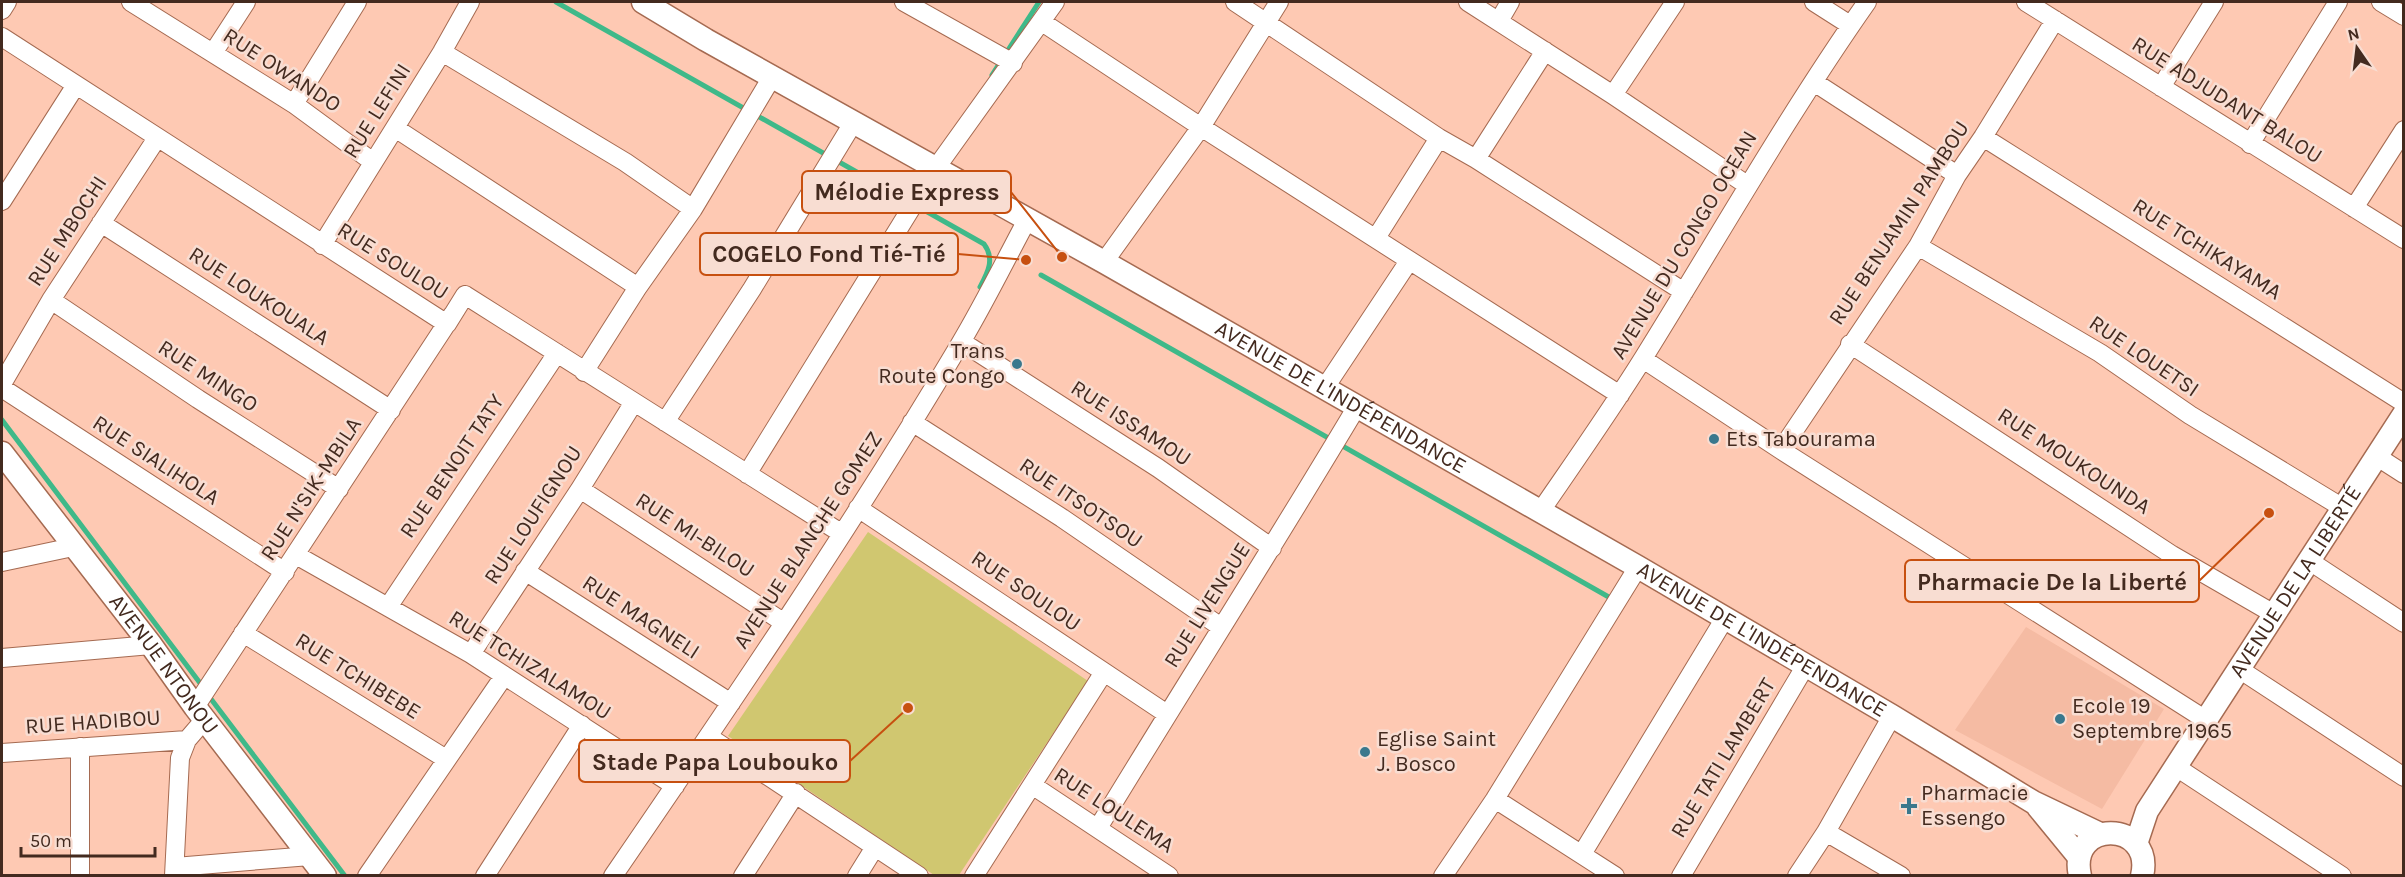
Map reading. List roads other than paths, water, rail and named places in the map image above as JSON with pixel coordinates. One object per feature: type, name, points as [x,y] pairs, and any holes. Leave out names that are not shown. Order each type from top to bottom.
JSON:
[{"type":"street","points":[[2,10],[7,2]]},
{"type":"street","name":"RUE OWANDO","points":[[131,2],[294,104],[373,162]]},
{"type":"street","points":[[213,53],[246,2]]},
{"type":"street","points":[[294,104],[357,2]]},
{"type":"street","name":"RUE LEFINI","points":[[322,245],[442,52],[470,2]]},
{"type":"street","name":"AVENUE DE L'INDÉPENDANCE","points":[[644,2],[706,40],[1104,262],[1638,567],[1892,716],[2033,802],[2119,837]]},
{"type":"street","points":[[904,2],[1013,63]]},
{"type":"street","points":[[747,474],[936,168],[1055,2]]},
{"type":"street","points":[[1234,2],[1439,138],[1476,159],[1684,292]]},
{"type":"street","points":[[1104,262],[1201,127],[1265,21],[1279,2]]},
{"type":"street","points":[[1468,2],[1748,185]]},
{"type":"street","points":[[1499,21],[1510,2]]},
{"type":"street","points":[[1613,95],[1676,2]]},
{"type":"street","points":[[1814,2],[1850,25]]},
{"type":"street","name":"AVENUE DU CONGO OCEAN","points":[[1540,512],[1620,395],[1748,185],[1867,2]]},
{"type":"street","name":"RUE ADJUDANT BALOU","points":[[2026,2],[2403,239]]},
{"type":"street","points":[[2161,87],[2214,2]]},
{"type":"street","points":[[2250,144],[2338,2]]},
{"type":"street","points":[[2381,2],[2403,16]]},
{"type":"street","name":"RUE BENJAMIN PAMBOU","points":[[1781,450],[1850,344],[1918,246],[1957,175],[2055,20]]},
{"type":"street","points":[[1042,22],[1201,127],[1620,395]]},
{"type":"street","name":"RUE SOULOU","points":[[2,37],[447,324],[465,295],[841,533]]},
{"type":"street","points":[[1476,159],[1545,51]]},
{"type":"street","points":[[442,52],[625,162],[693,209]]},
{"type":"street","points":[[584,372],[638,287],[693,209],[772,77]]},
{"type":"street","points":[[1814,82],[1957,175]]},
{"type":"street","points":[[2,201],[76,85]]},
{"type":"street","points":[[665,422],[752,289],[853,123]]},
{"type":"street","points":[[395,129],[461,169],[638,287]]},
{"type":"street","points":[[2354,208],[2403,130]]},
{"type":"street","name":"RUE TCHIKAYAMA","points":[[1983,137],[2175,256],[2403,403]]},
{"type":"street","name":"RUE MBOCHI","points":[[2,386],[51,300],[157,138]]},
{"type":"street","points":[[1376,238],[1439,138]]},
{"type":"street","name":"AVENUE BLANCHE GOMEZ","points":[[613,876],[709,737],[858,508],[962,342],[1027,220]]},
{"type":"street","name":"RUE LOUKOUALA","points":[[101,223],[392,410]]},
{"type":"street","name":"RUE LOUETSI","points":[[1918,246],[2100,353],[2190,415],[2343,507]]},
{"type":"street","points":[[1324,389],[1409,261]]},
{"type":"street","name":"RUE N'SIK-MBILA","points":[[187,740],[243,633],[392,410],[465,295]]},
{"type":"street","name":"RUE MINGO","points":[[51,300],[198,399],[339,489]]},
{"type":"street","name":"RUE ISSAMOU","points":[[962,342],[1158,468],[1272,548]]},
{"type":"street","name":"RUE MOUKOUNDA","points":[[1850,344],[2172,555],[2274,614]]},
{"type":"street","name":"RUE BENOIT TATY","points":[[388,607],[557,352]]},
{"type":"street","points":[[1643,359],[1781,450],[2206,720]]},
{"type":"street","name":"RUE SIALIHOLA","points":[[2,386],[285,572]]},
{"type":"street","name":"RUE LOUFIGNOU","points":[[471,654],[580,489],[634,402]]},
{"type":"street","name":"RUE LIVENGUE","points":[[1098,828],[1356,408]]},
{"type":"street","name":"AVENUE DE LA LIBERTÉ","points":[[2078,869],[2090,839],[2119,837],[2147,811],[2403,414]]},
{"type":"street","name":"RUE ITSOTSOU","points":[[912,422],[1062,518],[1221,627]]},
{"type":"street","points":[[2376,456],[2403,474]]},
{"type":"street","name":"AVENUE NTONOU","points":[[3,457],[151,645],[325,876]]},
{"type":"street","name":"RUE MI-BILOU","points":[[580,489],[783,622]]},
{"type":"street","name":"RUE SOULOU","points":[[858,508],[1167,714]]},
{"type":"street","points":[[2,562],[73,547]]},
{"type":"street","name":"RUE TCHIZALAMOU","points":[[296,555],[471,654],[675,786]]},
{"type":"street","points":[[2308,560],[2403,623]]},
{"type":"street","points":[[1443,876],[1495,799],[1638,567]]},
{"type":"street","name":"RUE MAGNELI","points":[[525,571],[731,703]]},
{"type":"street","points":[[1582,854],[1725,618]]},
{"type":"street","name":"RUE TCHIBEBE","points":[[243,633],[446,759]]},
{"type":"street","points":[[2,658],[151,645]]},
{"type":"street","name":"RUE TATI LAMBERT","points":[[1681,876],[1806,665]]},
{"type":"street","points":[[2239,669],[2403,777]]},
{"type":"street","points":[[974,876],[1104,672]]},
{"type":"street","points":[[367,876],[504,676]]},
{"type":"street","points":[[1797,876],[1826,832],[1892,716]]},
{"type":"street","points":[[485,876],[582,725]]},
{"type":"street","points":[[709,737],[919,876]]},
{"type":"street","points":[[187,740],[178,769],[175,872],[310,856]]},
{"type":"street","name":"RUE HADIBOU","points":[[2,753],[187,740]]},
{"type":"street","points":[[80,747],[80,876]]},
{"type":"street","points":[[2176,767],[2342,876]]},
{"type":"street","name":"RUE LOULEMA","points":[[1032,785],[1169,876]]},
{"type":"street","points":[[743,876],[796,794]]},
{"type":"street","points":[[1495,799],[1615,876]]},
{"type":"street","name":"AVENUE DE L'INDÉPENDANCE","points":[[2033,802],[2078,869]]},
{"type":"street","points":[[1826,832],[1901,876]]},
{"type":"street","points":[[2119,837],[2142,855],[2148,873]]},
{"type":"street","points":[[857,876],[875,847]]},
{"type":"waterway","points":[[556,2],[984,244],[990,260],[988,271],[980,287]]},
{"type":"waterway","points":[[992,75],[1039,2]]},
{"type":"waterway","points":[[1041,275],[1614,600]]},
{"type":"waterway","points":[[2,420],[203,687]]},
{"type":"waterway","points":[[208,695],[345,876]]},
{"type":"place","name":"Mélodie Express","points":[[1062,257]]},
{"type":"place","name":"COGELO Fond Tié-Tié","points":[[1026,260]]},
{"type":"place","name":"Trans Route Congo","points":[[1017,364]]},
{"type":"place","name":"Ets Tabourama","points":[[1714,439]]},
{"type":"place","name":"Pharmacie De la Liberté","points":[[2269,513]]},
{"type":"place","name":"Stade Papa Loubouko","points":[[908,708]]},
{"type":"place","name":"Ecole 19 Septembre 1965","points":[[2060,719]]},
{"type":"place","name":"Eglise Saint J. Bosco","points":[[1365,752]]},
{"type":"place","name":"Pharmacie Essengo","points":[[1909,806]]}]
